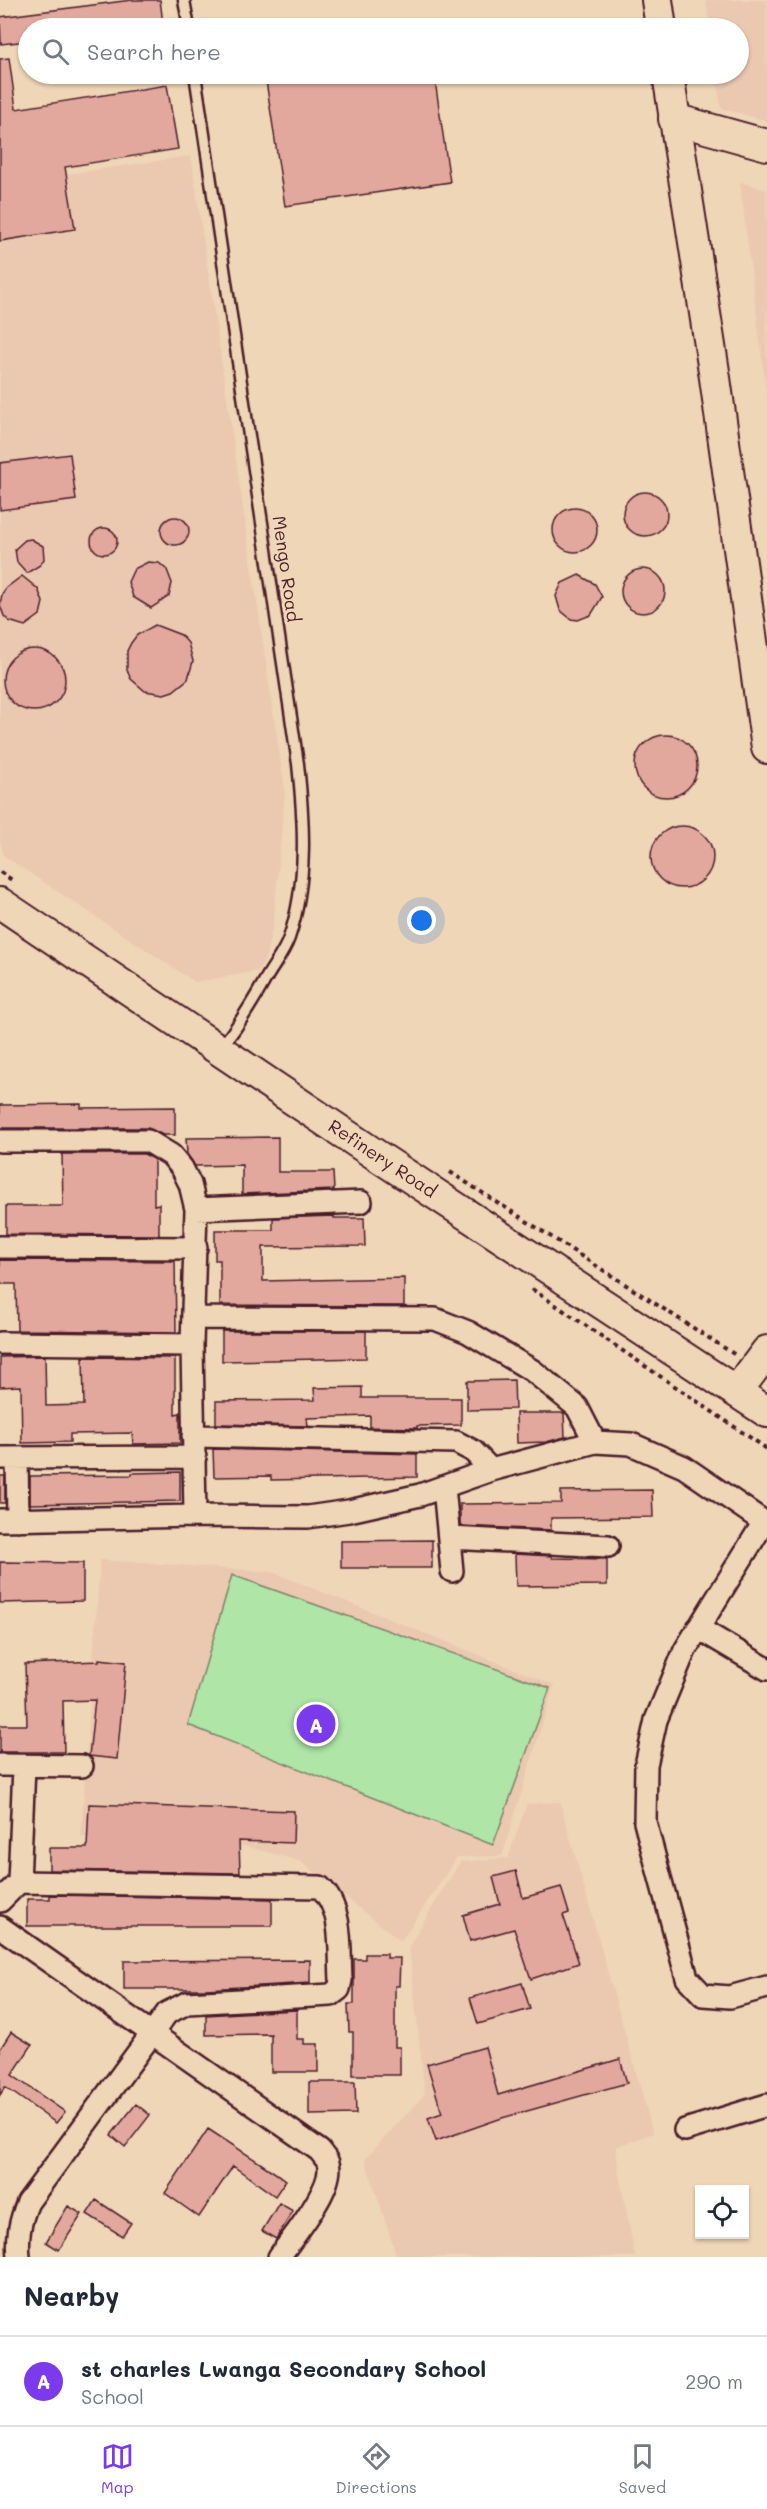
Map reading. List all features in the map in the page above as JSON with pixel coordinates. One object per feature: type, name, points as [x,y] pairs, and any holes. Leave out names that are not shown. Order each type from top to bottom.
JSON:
[{"type":"main road","points":[[657,0],[660,18]]},
{"type":"main road","points":[[669,84],[715,378],[767,748]]},
{"type":"main road","points":[[674,119],[767,145]]},
{"type":"main road","name":"Refinery Road","points":[[10,894],[219,1050],[767,1412]]},
{"type":"main road","points":[[737,1391],[761,1360]]},
{"type":"street","points":[[0,1141],[148,1141],[171,1155],[182,1168],[190,1184],[196,1209],[195,1318],[192,1345],[195,1516]]},
{"type":"street","points":[[196,1209],[361,1202]]},
{"type":"street","points":[[0,1247],[196,1248]]},
{"type":"street","points":[[195,1318],[435,1320],[468,1332],[532,1371],[577,1407],[594,1442]]},
{"type":"street","points":[[0,1343],[192,1345]]},
{"type":"street","points":[[491,1470],[473,1451],[456,1442],[194,1446],[9,1458],[9,1520],[195,1516],[308,1517],[387,1503],[444,1487],[491,1470],[594,1442],[631,1444],[684,1467],[766,1523],[698,1628],[656,1720],[646,1765],[645,1822],[687,1978],[703,1995],[730,1997],[767,1987]]},
{"type":"street","points":[[444,1487],[452,1571]]},
{"type":"street","points":[[450,1538],[608,1546]]},
{"type":"street","points":[[698,1628],[767,1668]]},
{"type":"street","points":[[0,1765],[82,1766]]},
{"type":"street","points":[[0,1902],[19,1882],[24,1767]]},
{"type":"street","points":[[19,1882],[320,1887],[329,1895],[336,1908],[340,1980],[336,1992],[323,1996],[187,2003],[168,2013],[28,2202],[18,2231],[19,2257]]},
{"type":"street","points":[[0,1927],[320,2151],[328,2164],[328,2174],[322,2193],[279,2257]]},
{"type":"street","points":[[686,2130],[767,2105]]},
{"type":"lane","points":[[184,0],[187,18]]},
{"type":"lane","name":"Mengo Road","points":[[196,84],[296,752],[303,818],[303,869],[297,908],[288,940],[235,1031],[219,1050]]},
{"type":"path","points":[[0,872],[10,894]]},
{"type":"path","points":[[448,1171],[761,1360]]},
{"type":"shaded area","points":[[706,0],[767,0],[767,121],[721,108],[717,84],[749,84],[749,18],[709,18]]},
{"type":"shaded area","points":[[191,156],[285,792],[273,925],[265,959],[258,971],[195,982],[4,856],[0,839],[0,184]]},
{"type":"shaded area","points":[[740,182],[767,190],[767,397]]},
{"type":"shaded area","points":[[100,1560],[272,1572],[554,1685],[502,1856],[457,1857],[401,1941],[300,1861],[237,1844],[81,1837]]},
{"type":"shaded area","points":[[560,1802],[653,2133],[616,2147],[635,2257],[397,2257],[365,2159],[425,2094],[409,1946],[460,1862],[508,1858],[527,1804]]},
{"type":"green space","points":[[232,1575],[550,1688],[493,1845],[188,1725]]},
{"type":"building","points":[[132,0],[160,0],[162,18],[18,18],[18,42],[1,44],[0,17]]},
{"type":"building","points":[[9,58],[16,109],[167,85],[178,149],[65,167],[75,229],[0,241],[0,59]]},
{"type":"building","points":[[267,84],[435,84],[450,182],[285,206]]},
{"type":"building","points":[[70,454],[76,500],[0,510],[0,463]]},
{"type":"building","points":[[645,492],[660,499],[667,514],[660,529],[645,536],[630,529],[623,514],[630,499]]},
{"type":"building","points":[[575,508],[590,515],[597,530],[590,545],[575,552],[560,545],[553,530],[560,515]]},
{"type":"building","points":[[175,517],[185,521],[189,531],[185,541],[175,545],[165,541],[161,531],[165,521]]},
{"type":"building","points":[[104,528],[113,532],[117,541],[113,550],[104,554],[95,550],[91,541],[95,532]]},
{"type":"building","points":[[31,539],[43,546],[44,559],[40,565],[27,573],[17,562],[15,549],[25,540]]},
{"type":"building","points":[[148,562],[159,563],[167,570],[172,583],[169,596],[151,608],[133,597],[128,582],[134,569]]},
{"type":"building","points":[[643,569],[658,576],[665,591],[658,606],[643,613],[628,606],[621,591],[628,576]]},
{"type":"building","points":[[579,575],[595,584],[602,597],[591,615],[578,620],[571,619],[560,610],[556,596],[562,583]]},
{"type":"building","points":[[22,576],[38,589],[43,602],[40,615],[25,626],[9,621],[4,616],[0,605],[6,588]]},
{"type":"building","points":[[155,625],[181,635],[188,643],[193,661],[188,679],[173,691],[164,694],[145,691],[131,679],[127,670],[127,651],[131,643],[137,635]]},
{"type":"building","points":[[28,649],[40,649],[56,658],[63,668],[65,680],[63,692],[56,702],[40,711],[28,711],[17,706],[8,697],[3,686],[3,674],[8,663],[17,654]]},
{"type":"building","points":[[660,735],[672,735],[688,744],[695,754],[697,766],[695,778],[688,788],[672,797],[660,797],[649,792],[640,783],[635,772],[635,760],[640,749],[649,740]]},
{"type":"building","points":[[676,826],[688,826],[704,835],[711,845],[713,857],[711,869],[704,879],[688,888],[676,888],[665,883],[656,874],[651,863],[651,851],[656,840],[665,831]]},
{"type":"building","points":[[81,1104],[81,1108],[175,1107],[175,1135],[163,1135],[148,1128],[0,1128],[0,1105]]},
{"type":"building","points":[[278,1137],[278,1172],[333,1172],[334,1190],[242,1194],[242,1165],[195,1166],[187,1154],[186,1138]]},
{"type":"building","points":[[62,1154],[144,1154],[154,1159],[154,1205],[159,1204],[159,1235],[6,1234],[6,1206],[63,1206]]},
{"type":"building","points":[[334,1216],[334,1218],[364,1218],[365,1246],[263,1247],[263,1281],[404,1278],[404,1306],[220,1305],[220,1260],[215,1260],[215,1230],[273,1230],[273,1218]]},
{"type":"building","points":[[0,1260],[175,1261],[176,1332],[17,1330],[16,1284],[0,1284]]},
{"type":"building","points":[[222,1331],[366,1331],[366,1358],[222,1361]]},
{"type":"building","points":[[45,1356],[46,1406],[84,1405],[83,1357],[175,1358],[175,1414],[180,1413],[180,1443],[133,1444],[132,1433],[70,1434],[70,1442],[22,1443],[21,1386],[0,1387],[0,1357]]},
{"type":"building","points":[[514,1380],[515,1409],[467,1410],[467,1381]]},
{"type":"building","points":[[362,1387],[362,1398],[461,1398],[461,1425],[417,1426],[417,1428],[370,1427],[370,1416],[307,1418],[308,1426],[216,1424],[216,1401],[315,1400],[314,1388]]},
{"type":"building","points":[[516,1413],[564,1413],[565,1437],[546,1442],[517,1443]]},
{"type":"building","points":[[213,1449],[417,1454],[417,1477],[271,1480],[271,1476],[214,1477]]},
{"type":"building","points":[[180,1472],[180,1501],[30,1504],[30,1476]]},
{"type":"building","points":[[0,1476],[5,1476],[5,1503],[0,1503]]},
{"type":"building","points":[[652,1490],[653,1517],[551,1518],[551,1530],[460,1526],[460,1504],[561,1503],[561,1491]]},
{"type":"building","points":[[432,1540],[432,1568],[341,1568],[341,1541]]},
{"type":"building","points":[[515,1554],[552,1556],[552,1558],[607,1559],[607,1585],[516,1586]]},
{"type":"building","points":[[0,1562],[83,1563],[83,1601],[0,1603]]},
{"type":"building","points":[[99,1659],[126,1662],[117,1759],[89,1756],[95,1700],[63,1701],[64,1752],[0,1752],[0,1725],[27,1725],[25,1664],[99,1661]]},
{"type":"building","points":[[89,1804],[294,1811],[293,1843],[239,1841],[240,1873],[49,1870],[49,1848],[87,1848]]},
{"type":"building","points":[[516,1871],[523,1898],[561,1887],[569,1913],[563,1915],[579,1963],[531,1979],[514,1929],[470,1941],[463,1915],[500,1904],[493,1877]]},
{"type":"building","points":[[50,1895],[272,1899],[272,1926],[27,1926],[27,1899],[50,1899]]},
{"type":"building","points":[[365,1954],[387,1954],[387,1958],[400,1958],[399,1986],[395,1986],[395,2047],[400,2047],[400,2075],[353,2075],[353,2032],[349,2032],[348,2004],[354,2004],[354,1959],[365,1959]]},
{"type":"building","points":[[310,1960],[310,1983],[206,1989],[124,1989],[124,1961]]},
{"type":"building","points":[[522,1983],[530,2009],[478,2024],[470,1998]]},
{"type":"building","points":[[297,2010],[297,2039],[304,2039],[304,2044],[318,2044],[318,2072],[271,2072],[271,2034],[206,2035],[206,2015]]},
{"type":"building","points":[[11,2032],[32,2045],[12,2075],[65,2112],[56,2123],[5,2087],[0,2095],[0,2049]]},
{"type":"building","points":[[485,2047],[498,2095],[620,2059],[627,2083],[502,2118],[436,2141],[428,2118],[442,2113],[427,2064]]},
{"type":"building","points":[[309,2082],[355,2082],[356,2114],[309,2115]]},
{"type":"building","points":[[136,2104],[150,2115],[125,2147],[111,2135]]},
{"type":"building","points":[[208,2129],[286,2180],[275,2196],[233,2166],[199,2217],[165,2193]]},
{"type":"building","points":[[96,2200],[131,2223],[122,2236],[87,2214]]},
{"type":"building","points":[[279,2203],[293,2211],[276,2239],[262,2231]]},
{"type":"building","points":[[68,2206],[82,2214],[59,2250],[46,2242]]},
{"type":"place","name":"st charles Lwanga Secondary School","points":[[316,1724]]}]
